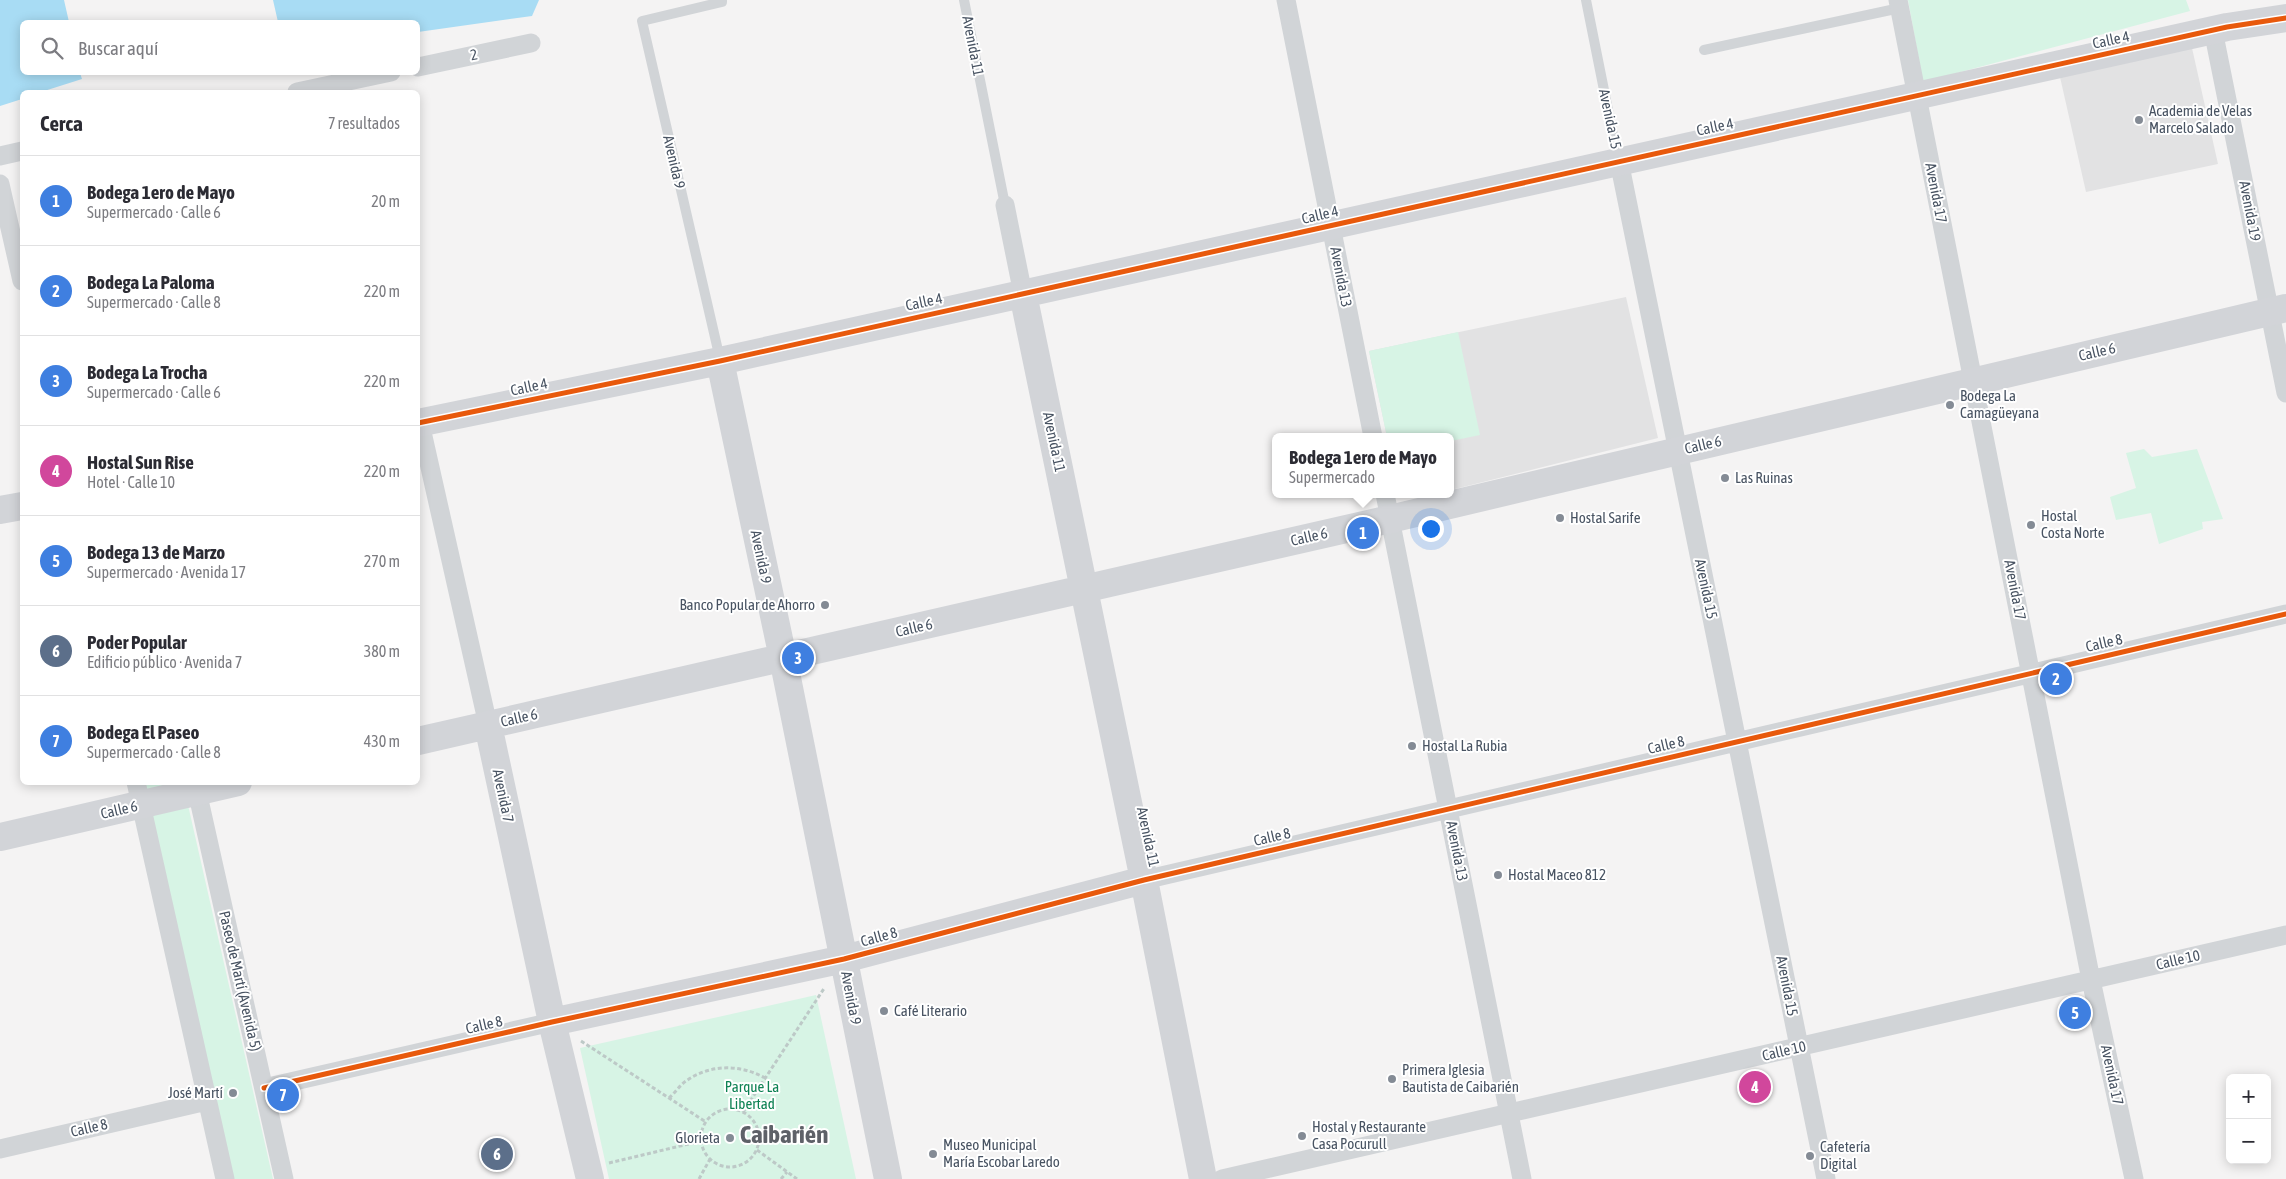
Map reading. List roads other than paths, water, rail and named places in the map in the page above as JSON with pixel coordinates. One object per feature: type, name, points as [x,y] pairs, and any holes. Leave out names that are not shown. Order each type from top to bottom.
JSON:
[{"type":"street","name":"Avenida 13","points":[[1286,0],[1372,433]]},
{"type":"street","name":"Avenida 17","points":[[1899,4],[2091,980],[2134,1179]]},
{"type":"street","name":"Calle 4","points":[[420,419],[720,361],[2220,28],[2286,18]]},
{"type":"street","name":"Avenida 19","points":[[2220,28],[2278,310],[2286,393]]},
{"type":"street","name":"2","points":[[420,67],[531,43]]},
{"type":"street","points":[[320,90],[344,88],[382,75]]},
{"type":"street","points":[[0,156],[20,151]]},
{"type":"street","name":"Avenida 15","points":[[1618,161],[1826,1179]]},
{"type":"street","points":[[0,184],[20,272]]},
{"type":"street","name":"Avenida 11","points":[[1005,205],[1144,880],[1203,1179]]},
{"type":"street","name":"Calle 6","points":[[1454,493],[1678,451],[2278,310]]},
{"type":"street","name":"Avenida 9","points":[[720,361],[783,658],[888,1179]]},
{"type":"street","name":"Avenida 7","points":[[420,428],[488,725],[552,1022],[588,1173]]},
{"type":"street","name":"Calle 6","points":[[420,741],[1084,589],[1387,506],[1429,498]]},
{"type":"street","points":[[0,510],[20,506]]},
{"type":"street","name":"Avenida 13","points":[[1387,506],[1522,1179]]},
{"type":"street","name":"Calle 8","points":[[264,1088],[552,1022],[844,959],[1144,880],[2286,614]]},
{"type":"street","name":"Calle 6","points":[[0,837],[139,794],[213,785]]},
{"type":"street","name":"Paseo de Martí (Avenida 5)","points":[[196,787],[284,1179]]},
{"type":"street","points":[[139,794],[225,1179]]},
{"type":"street","name":"Calle 10","points":[[1222,1179],[2286,935]]},
{"type":"street","name":"Calle 8","points":[[0,1149],[207,1101]]},
{"type":"lane","name":"Avenida 9","points":[[720,361],[642,21],[722,2],[722,0]]},
{"type":"lane","name":"Avenida 11","points":[[964,0],[1005,205]]},
{"type":"lane","name":"Avenida 15","points":[[1586,0],[1618,161]]},
{"type":"lane","points":[[1704,50],[1899,4]]},
{"type":"water","points":[[0,0],[64,0],[69,20],[20,20],[20,75],[81,75],[82,79],[47,90],[20,90],[20,100],[0,106]]},
{"type":"water","points":[[273,0],[539,0],[532,16],[420,32],[420,20],[278,20]]},
{"type":"place","name":"Academia de Velas Marcelo Salado","points":[[2139,120]]},
{"type":"place","name":"Bodega La Camagüeyana","points":[[1950,405]]},
{"type":"place","name":"Las Ruinas","points":[[1725,478]]},
{"type":"place","name":"Hostal Sarife","points":[[1560,518]]},
{"type":"place","name":"Hostal Costa Norte","points":[[2031,525]]},
{"type":"place","name":"Bodega 1ero de Mayo","points":[[1363,533]]},
{"type":"place","name":"Banco Popular de Ahorro","points":[[825,605]]},
{"type":"place","name":"Bodega La Trocha","points":[[798,658]]},
{"type":"place","name":"Bodega La Paloma","points":[[2056,679]]},
{"type":"place","name":"Hostal La Rubia","points":[[1412,746]]},
{"type":"place","name":"Hostal Maceo 812","points":[[1498,875]]},
{"type":"place","name":"Café Literario","points":[[884,1011]]},
{"type":"place","name":"Bodega 13 de Marzo","points":[[2075,1013]]},
{"type":"place","name":"Primera Iglesia Bautista de Caibarién","points":[[1392,1079]]},
{"type":"place","name":"Hostal Sun Rise","points":[[1755,1087]]},
{"type":"place","name":"José Martí","points":[[233,1093]]},
{"type":"place","name":"Bodega El Paseo","points":[[283,1095]]},
{"type":"place","name":"Hostal y Restaurante Casa Pocurull","points":[[1302,1136]]},
{"type":"place","name":"Glorieta","points":[[730,1138]]},
{"type":"place","name":"Poder Popular","points":[[497,1154]]},
{"type":"place","name":"Museo Municipal María Escobar Laredo","points":[[933,1154]]},
{"type":"place","name":"Cafetería Digital","points":[[1810,1156]]},
{"type":"district","name":"Caibarién","points":[[784,1134]]},
{"type":"park label","name":"Parque La Libertad","points":[[752,1096]]}]
